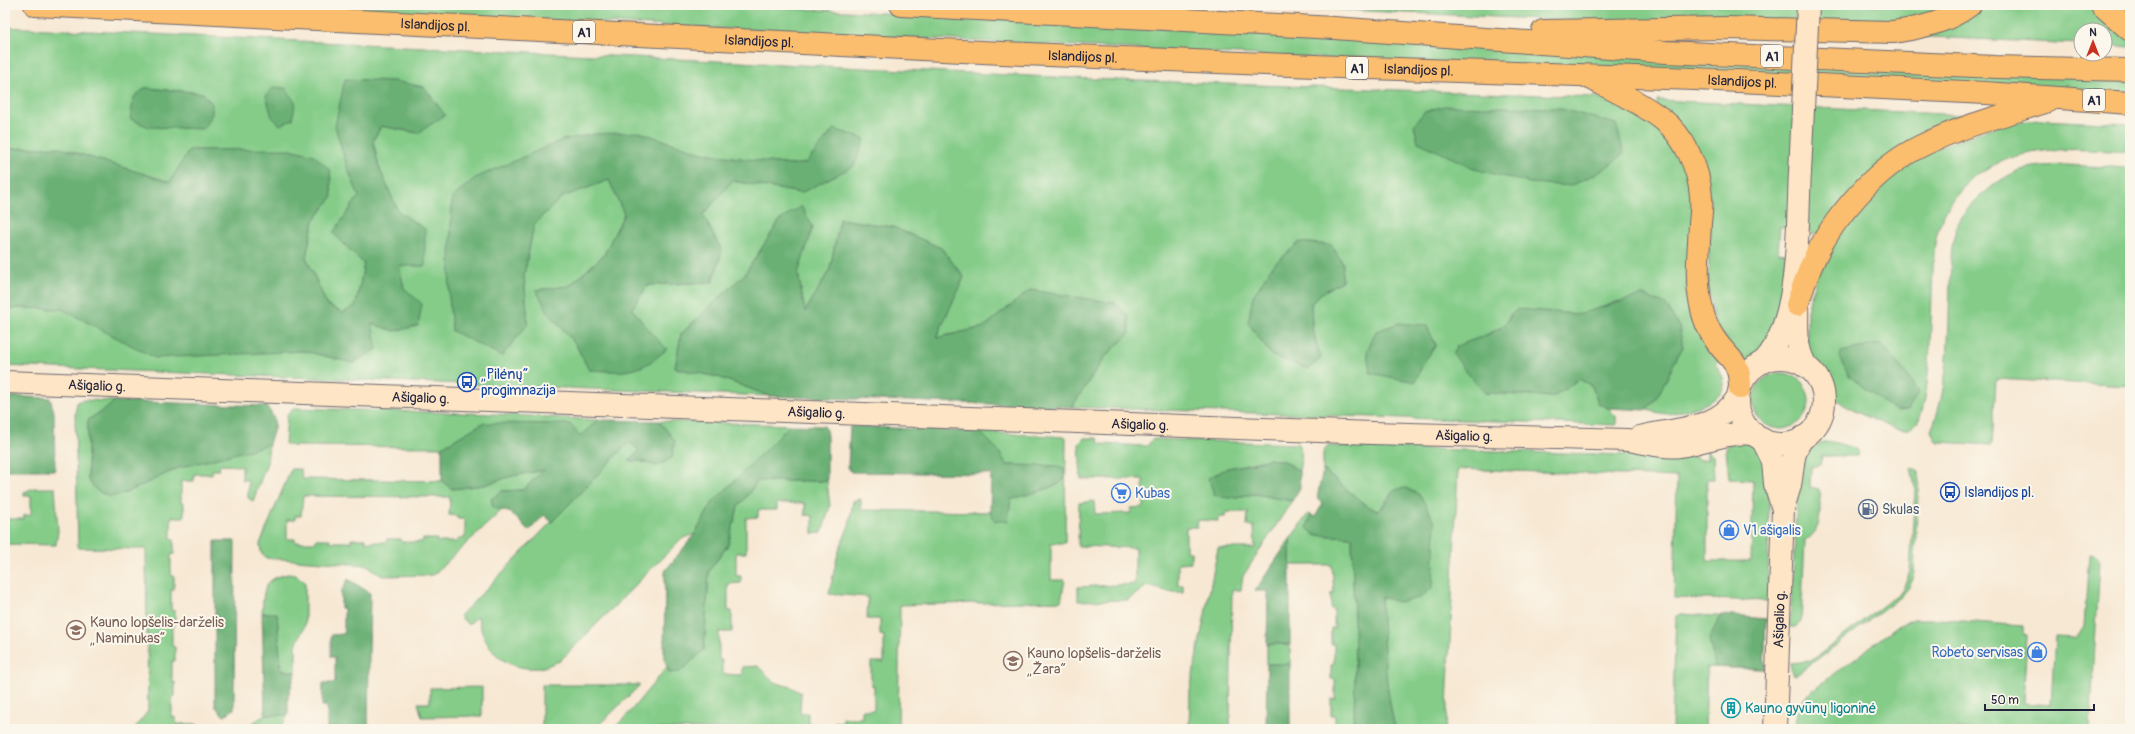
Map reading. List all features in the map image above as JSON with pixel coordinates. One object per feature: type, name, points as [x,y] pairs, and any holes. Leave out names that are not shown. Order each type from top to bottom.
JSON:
[{"type":"highway","name":"Islandijos pl.","points":[[35,5],[1002,53],[1348,67],[1582,74],[2130,103]]},
{"type":"highway","name":"Islandijos pl.","points":[[901,5],[1414,33],[1666,52],[1996,67],[2130,70]]},
{"type":"highway","points":[[1414,33],[1727,28],[1893,32],[1918,28],[1943,20],[1970,5]]},
{"type":"highway","points":[[2102,5],[2130,30]]},
{"type":"highway","points":[[1582,74],[1646,108],[1664,120],[1690,155],[1697,173],[1701,196],[1698,288],[1701,306],[1706,321],[1716,341],[1737,365],[1740,375],[1739,392]]},
{"type":"highway","points":[[1798,305],[1812,264],[1826,237],[1845,211],[1892,164],[1920,146],[1950,133],[2058,98]]},
{"type":"street","points":[[1794,281],[1798,305],[1797,336],[1799,354],[1806,366],[1818,379],[1822,388],[1823,406],[1816,424],[1803,437],[1782,443],[1758,437],[1742,418],[1739,392],[1746,376],[1754,367],[1764,361],[1773,351],[1781,335],[1794,281],[1808,5]]},
{"type":"street","points":[[1764,361],[1786,358],[1806,366]]},
{"type":"street","name":"Ašigalio g.","points":[[5,382],[1418,435],[1628,440],[1664,446],[1679,446],[1740,432],[1758,437],[1773,461],[1775,484],[1782,509]]},
{"type":"street","name":"Ašigalio g.","points":[[1628,440],[1705,423],[1719,418],[1730,408],[1739,392]]},
{"type":"street","name":"Ašigalio g.","points":[[1775,729],[1782,509],[1790,484],[1792,460],[1795,448],[1803,437]]},
{"type":"green space","points":[[245,5],[721,5],[2051,70],[2130,74],[2130,98]]},
{"type":"green space","points":[[1235,5],[2130,5],[2130,47],[2113,46],[2113,22],[2073,22],[2073,44]]},
{"type":"green space","points":[[5,27],[1115,80],[1596,97],[1630,108],[1655,122],[1673,143],[1690,175],[1721,359],[1715,365],[1722,375],[1724,383],[1723,390],[1718,396],[1712,401],[1704,404],[1668,414],[1646,410],[1658,395],[1683,347],[1618,301],[1597,310],[1579,314],[1511,313],[1506,324],[1484,336],[1457,346],[1485,393],[1553,397],[1579,379],[1592,386],[1598,403],[1608,408],[1616,416],[1616,425],[1072,407],[1104,358],[1129,333],[1030,290],[984,327],[936,338],[964,277],[941,248],[893,227],[840,219],[830,269],[805,312],[798,273],[813,227],[780,220],[745,274],[681,334],[675,368],[718,377],[770,396],[5,366],[5,310],[20,308],[62,309],[91,324],[256,352],[305,351],[353,363],[372,323],[395,331],[404,288],[399,266],[425,229],[398,212],[379,167],[373,141],[381,126],[418,133],[394,81],[347,167],[359,196],[333,233],[364,264],[356,305],[343,313],[327,305],[306,257],[314,220],[332,197],[239,150],[190,150],[170,182],[57,147],[5,149]],"holes":[[[145,88],[203,93],[212,104]],[[834,129],[801,193],[732,181],[703,215],[722,251],[713,282],[648,285],[632,309],[653,335],[667,349],[589,370],[576,345],[547,310],[537,290],[569,286],[604,255],[624,214],[609,180],[562,197],[534,224],[524,276],[528,324],[452,330],[449,296],[452,199],[639,132],[702,153],[791,165],[806,163]],[[1273,266],[1342,281],[1320,294],[1311,304],[1312,328],[1321,357]],[[1426,325],[1436,345],[1424,362]]]},
{"type":"green space","points":[[345,79],[394,81],[424,87],[445,115],[418,133],[381,126],[373,141],[379,167],[398,211],[425,229],[425,266],[399,266],[404,288],[422,304],[418,326],[395,331],[372,324],[377,349],[353,363],[305,351],[155,358],[62,309],[20,308],[5,310],[5,149],[57,147],[170,182],[189,150],[290,149],[314,155],[330,170],[332,197],[314,220],[306,257],[327,305],[343,313],[356,305],[364,264],[333,233],[359,196],[347,167],[335,126]]},
{"type":"green space","points":[[274,87],[285,88],[295,102],[293,119],[280,125],[272,117],[266,96]]},
{"type":"green space","points":[[145,88],[203,93],[212,104],[212,114],[203,129],[149,127],[130,119],[134,97]]},
{"type":"green space","points":[[1657,100],[1963,115],[1963,120],[1820,232],[1813,235],[1808,232],[1808,227],[1780,227],[1778,253],[1786,254],[1783,291],[1765,351],[1747,361],[1730,345],[1716,325],[1708,299],[1710,198],[1657,105]]},
{"type":"green space","points":[[1444,106],[1558,108],[1616,124],[1624,154],[1601,171],[1571,186],[1530,183],[1478,170],[1418,142],[1414,125],[1424,112]]},
{"type":"green space","points":[[2040,120],[2130,124],[2130,152],[2075,150],[2040,151],[2005,160],[1973,177],[1950,204],[1938,229],[1934,255],[1929,367],[1926,393],[1921,413],[1915,425],[1911,428],[1902,430],[1892,428],[1858,413],[1843,404],[1836,398],[1822,369],[1807,351],[1807,311],[1817,274],[1835,238],[1858,207],[1887,179],[1924,153],[2004,123]]},
{"type":"green space","points":[[834,129],[865,139],[854,166],[801,193],[732,181],[703,215],[722,251],[712,282],[648,285],[632,309],[653,335],[667,349],[648,364],[639,368],[622,371],[589,370],[576,345],[547,310],[536,290],[569,286],[604,255],[624,214],[609,180],[562,197],[534,224],[524,276],[528,324],[502,356],[452,331],[449,296],[452,198],[475,178],[562,140],[595,134],[639,132],[702,153],[791,165],[806,163]]},
{"type":"green space","points":[[2066,165],[2130,168],[2130,386],[1996,379],[1992,445],[1939,442],[1935,440],[1931,431],[1942,396],[1945,377],[1951,254],[1955,231],[1958,224],[1968,208],[1976,200],[1994,185],[2013,173],[2032,167]]},
{"type":"green space","points":[[801,206],[813,227],[798,273],[805,312],[830,269],[840,219],[893,227],[941,248],[964,277],[936,338],[984,327],[1030,290],[1116,303],[1128,316],[1130,333],[1104,358],[1072,407],[770,396],[718,377],[675,368],[681,334],[745,274],[780,220]]},
{"type":"green space","points":[[1300,242],[1332,245],[1343,264],[1342,281],[1320,294],[1311,304],[1312,328],[1321,358],[1309,369],[1272,356],[1248,323],[1253,296],[1273,265]]},
{"type":"green space","points":[[1643,295],[1666,305],[1679,327],[1683,347],[1658,395],[1646,410],[1608,408],[1598,403],[1592,386],[1579,379],[1553,397],[1485,393],[1463,368],[1453,353],[1457,346],[1490,334],[1502,327],[1518,309],[1579,314]]},
{"type":"green space","points":[[1399,323],[1426,325],[1436,345],[1424,362],[1415,382],[1370,373],[1367,351],[1376,331]]},
{"type":"green space","points":[[1881,343],[1907,375],[1918,393],[1908,410],[1897,411],[1885,404],[1849,376],[1839,357],[1841,352]]},
{"type":"green space","points":[[1776,373],[1786,373],[1801,381],[1807,390],[1809,401],[1807,412],[1801,421],[1786,429],[1776,429],[1765,424],[1758,417],[1753,406],[1753,396],[1758,385],[1765,378]]},
{"type":"green space","points":[[5,396],[50,398],[54,412],[55,470],[5,470]]},
{"type":"green space","points":[[82,400],[115,401],[88,420],[88,480],[126,493],[178,468],[269,444],[267,463],[253,501],[248,498],[248,480],[242,480],[242,466],[220,465],[219,470],[212,470],[212,474],[194,474],[194,481],[181,481],[181,503],[184,503],[184,517],[171,517],[171,539],[174,540],[174,554],[171,555],[171,575],[174,576],[174,590],[171,590],[171,610],[175,611],[175,625],[172,626],[172,646],[175,647],[175,661],[172,661],[172,682],[175,682],[175,696],[172,697],[172,717],[176,718],[176,724],[195,724],[205,729],[134,729],[148,711],[146,549],[78,548],[75,414],[77,402]]},
{"type":"green space","points":[[115,401],[266,406],[273,416],[275,424],[269,444],[178,468],[126,493],[110,497],[97,491],[88,480],[88,420]]},
{"type":"green space","points":[[294,408],[495,414],[598,420],[580,436],[483,423],[442,447],[292,446],[285,444],[287,415]]},
{"type":"green space","points":[[598,420],[659,421],[675,441],[672,458],[657,466],[640,461],[629,461],[639,450],[629,442],[552,522],[544,515],[529,531],[511,513],[493,507],[491,499],[502,491],[523,490],[544,470],[512,476],[484,485],[452,489],[442,481],[442,447],[483,423],[570,424],[580,436]]},
{"type":"green space","points":[[659,421],[790,425],[713,502],[695,534],[681,539],[560,661],[539,668],[515,666],[506,662],[497,656],[490,648],[481,628],[478,616],[468,625],[460,616],[629,442],[639,450],[630,461],[640,461],[657,466],[675,441]]},
{"type":"green space","points":[[790,425],[824,426],[827,433],[827,481],[758,481],[738,507],[728,545],[709,571],[704,650],[680,672],[669,673],[664,658],[665,571],[695,534],[713,502]]},
{"type":"green space","points":[[850,426],[980,432],[997,449],[1007,465],[1056,466],[1064,469],[1064,479],[1056,485],[1011,500],[1008,521],[995,521],[990,512],[991,474],[851,472],[848,467]]},
{"type":"green space","points":[[980,432],[1066,437],[1065,543],[1051,543],[1051,580],[1065,580],[1061,601],[900,605],[898,729],[613,729],[628,714],[667,667],[670,673],[704,650],[709,571],[728,545],[738,507],[758,481],[827,481],[830,506],[822,533],[813,534],[813,516],[805,515],[805,503],[777,503],[777,510],[758,510],[758,517],[746,518],[746,553],[736,553],[736,576],[741,576],[741,583],[728,584],[728,611],[732,611],[732,632],[719,632],[719,660],[722,660],[722,674],[742,675],[742,667],[758,666],[774,682],[791,687],[801,693],[800,713],[808,713],[808,724],[834,725],[835,722],[843,722],[843,718],[862,718],[862,710],[874,710],[874,686],[871,685],[871,662],[884,662],[884,636],[880,635],[880,619],[867,619],[868,597],[829,594],[838,553],[849,525],[853,501],[861,499],[861,510],[990,512],[995,521],[1011,500],[1022,495],[1058,485],[1056,466],[1007,465],[997,449]]},
{"type":"green space","points":[[1084,438],[1097,438],[1100,444],[1147,446],[1153,439],[1298,444],[1300,447],[1302,457],[1299,471],[1287,463],[1278,460],[1264,460],[1228,468],[1229,498],[1255,494],[1292,501],[1243,576],[1241,590],[1232,590],[1230,729],[1189,729],[1190,690],[1218,548],[1255,548],[1254,526],[1247,526],[1248,512],[1226,512],[1225,517],[1219,517],[1218,521],[1198,520],[1197,527],[1186,527],[1186,552],[1191,552],[1191,562],[1178,563],[1178,585],[1183,585],[1183,592],[1170,592],[1147,586],[1128,600],[1078,601],[1078,587],[1135,584],[1135,548],[1078,546],[1079,503],[1094,501],[1095,514],[1131,513],[1131,508],[1144,507],[1143,479],[1081,479],[1079,443]]},
{"type":"green space","points":[[1749,441],[1765,456],[1769,490],[1768,601],[1674,598],[1677,477],[1458,469],[1446,729],[1395,729],[1384,663],[1381,613],[1383,570],[1393,491],[1379,511],[1368,507],[1323,470],[1323,453],[1327,446],[1628,455],[1692,455],[1699,460],[1707,459],[1707,450],[1713,456],[1714,479],[1707,479],[1707,561],[1751,561],[1753,480],[1729,479],[1726,449],[1728,444]]},
{"type":"green space","points":[[1823,442],[1833,442],[1858,449],[1857,456],[1822,456],[1820,465],[1811,467],[1810,487],[1819,489],[1820,518],[1815,531],[1805,541],[1801,622],[1795,627],[1790,627],[1798,478],[1806,456],[1817,444]]},
{"type":"green space","points":[[1268,459],[1284,461],[1299,471],[1300,488],[1292,501],[1255,494],[1229,498],[1215,496],[1208,478],[1228,468],[1256,463]]},
{"type":"green space","points":[[1911,467],[1919,471],[1919,477],[1914,573],[1909,587],[1902,596],[1799,673],[1795,675],[1792,674],[1790,663],[1811,661],[1902,591],[1910,571],[1915,489]]},
{"type":"green space","points":[[291,469],[301,469],[302,479],[442,481],[452,489],[484,485],[512,476],[544,470],[523,490],[502,491],[493,507],[502,510],[433,575],[382,576],[367,565],[266,558],[261,552],[260,544]],"holes":[[[303,496],[450,497],[449,515],[458,516],[458,519],[465,519],[465,538],[458,539],[458,542],[437,542],[437,539],[423,539],[422,542],[402,542],[401,539],[387,539],[387,542],[366,542],[366,539],[351,539],[351,542],[330,542],[330,539],[316,539],[316,542],[295,542],[295,539],[287,539],[287,520],[295,520],[295,516],[301,516]]]},
{"type":"green space","points":[[1323,470],[1368,507],[1379,511],[1389,499],[1393,490],[1406,488],[1420,495],[1435,522],[1433,587],[1420,598],[1398,602],[1381,597],[1387,680],[1395,729],[1354,729],[1355,661],[1352,537],[1315,535],[1307,528],[1311,515],[1315,517],[1323,503],[1317,498]]},
{"type":"green space","points":[[34,488],[55,488],[58,531],[56,545],[5,544],[5,519],[24,519],[24,515],[31,515],[31,496],[24,496],[24,492]]},
{"type":"green space","points":[[1308,514],[1311,515],[1307,528],[1315,535],[1352,537],[1355,661],[1354,729],[1335,729],[1335,715],[1331,715],[1331,699],[1335,699],[1335,679],[1331,679],[1331,665],[1334,664],[1334,644],[1331,644],[1331,628],[1334,628],[1334,609],[1331,609],[1331,593],[1334,593],[1332,565],[1290,565],[1290,539]]},
{"type":"green space","points":[[1290,539],[1290,644],[1267,644],[1268,591],[1255,591]]},
{"type":"green space","points":[[215,541],[235,541],[234,709],[224,716],[215,706]]},
{"type":"green space","points":[[2089,554],[2097,556],[2100,561],[2090,729],[1794,729],[1798,707],[1807,695],[1897,626],[1914,619],[1938,619],[2023,626],[2023,635],[2027,636],[2023,703],[2051,705],[2055,636],[2076,637],[2084,627]]},
{"type":"green space","points":[[288,574],[296,575],[305,582],[305,625],[296,645],[296,672],[281,670],[277,614],[262,613],[264,592],[269,582],[280,576]]},
{"type":"green space","points":[[348,579],[370,593],[368,728],[327,729],[327,706],[322,706],[323,683],[335,683],[335,657],[331,657],[331,635],[344,634],[344,608],[341,608],[341,592]]},
{"type":"green space","points":[[262,613],[277,613],[281,670],[296,672],[288,696],[288,715],[265,715]]},
{"type":"green space","points":[[1681,614],[1766,619],[1764,669],[1707,667],[1705,729],[1672,729],[1676,616]]},
{"type":"green space","points":[[1721,615],[1766,619],[1764,669],[1715,667],[1709,639]]},
{"type":"green space","points":[[1267,644],[1290,644],[1290,664],[1267,664]]},
{"type":"green space","points":[[1267,664],[1290,664],[1290,729],[1266,729]]},
{"type":"green space","points":[[542,685],[640,685],[595,729],[542,729]]},
{"type":"green space","points":[[482,687],[482,716],[422,717],[418,703],[430,703],[430,688]]},
{"type":"green space","points":[[265,715],[288,715],[280,729],[243,729]]},
{"type":"place","name":"„Pilėnų“ progimnazija","points":[[467,382]]},
{"type":"place","name":"Islandijos pl.","points":[[1950,492]]},
{"type":"place","name":"Kubas","points":[[1121,493]]},
{"type":"place","name":"Skulas","points":[[1868,509]]},
{"type":"place","name":"V1 ašigalis","points":[[1729,530]]},
{"type":"place","name":"Kauno lopšelis-darželis „Naminukas“","points":[[76,630]]},
{"type":"place","name":"Robeto servisas","points":[[2037,652]]},
{"type":"place","name":"Kauno lopšelis-darželis „Žara“","points":[[1013,661]]},
{"type":"place","name":"Kauno gyvūnų ligoninė","points":[[1731,708]]}]
